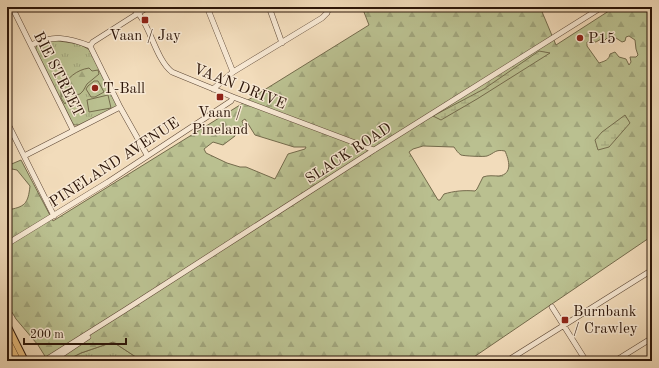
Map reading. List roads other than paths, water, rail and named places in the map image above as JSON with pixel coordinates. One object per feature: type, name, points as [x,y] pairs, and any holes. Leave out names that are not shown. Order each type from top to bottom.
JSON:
[{"type":"main road","points":[[7,325],[25,361]]},
{"type":"main road","points":[[7,339],[18,361]]},
{"type":"street","name":"BIE STREET","points":[[12,7],[73,130]]},
{"type":"street","points":[[130,7],[139,13]]},
{"type":"street","points":[[90,46],[93,42],[148,7]]},
{"type":"street","points":[[207,7],[233,72]]},
{"type":"street","points":[[269,7],[282,43]]},
{"type":"street","points":[[213,88],[233,72],[322,18],[329,7]]},
{"type":"street","name":"SLACK ROAD","points":[[44,361],[374,150],[602,7]]},
{"type":"street","name":"VAAN DRIVE","points":[[139,13],[166,67],[172,72],[233,97],[374,150]]},
{"type":"street","points":[[31,45],[40,41],[56,38],[80,42],[90,46],[120,106],[147,155]]},
{"type":"street","name":"PINELAND AVENUE","points":[[7,244],[108,182],[231,101],[233,97]]},
{"type":"street","points":[[24,156],[120,106]]},
{"type":"street","points":[[7,122],[54,216]]},
{"type":"street","points":[[507,361],[652,270]]},
{"type":"street","points":[[552,307],[586,361]]},
{"type":"street","name":"SLACK ROAD","points":[[53,361],[108,321]]},
{"type":"street","points":[[615,361],[652,338]]},
{"type":"place","name":"Vaan / Jay","points":[[145,20]]},
{"type":"place","name":"P15","points":[[580,38]]},
{"type":"place","name":"T-Ball","points":[[95,88]]},
{"type":"place","name":"Vaan / Pineland","points":[[220,97]]},
{"type":"place","name":"Burnbank / Crawley","points":[[565,320]]}]
